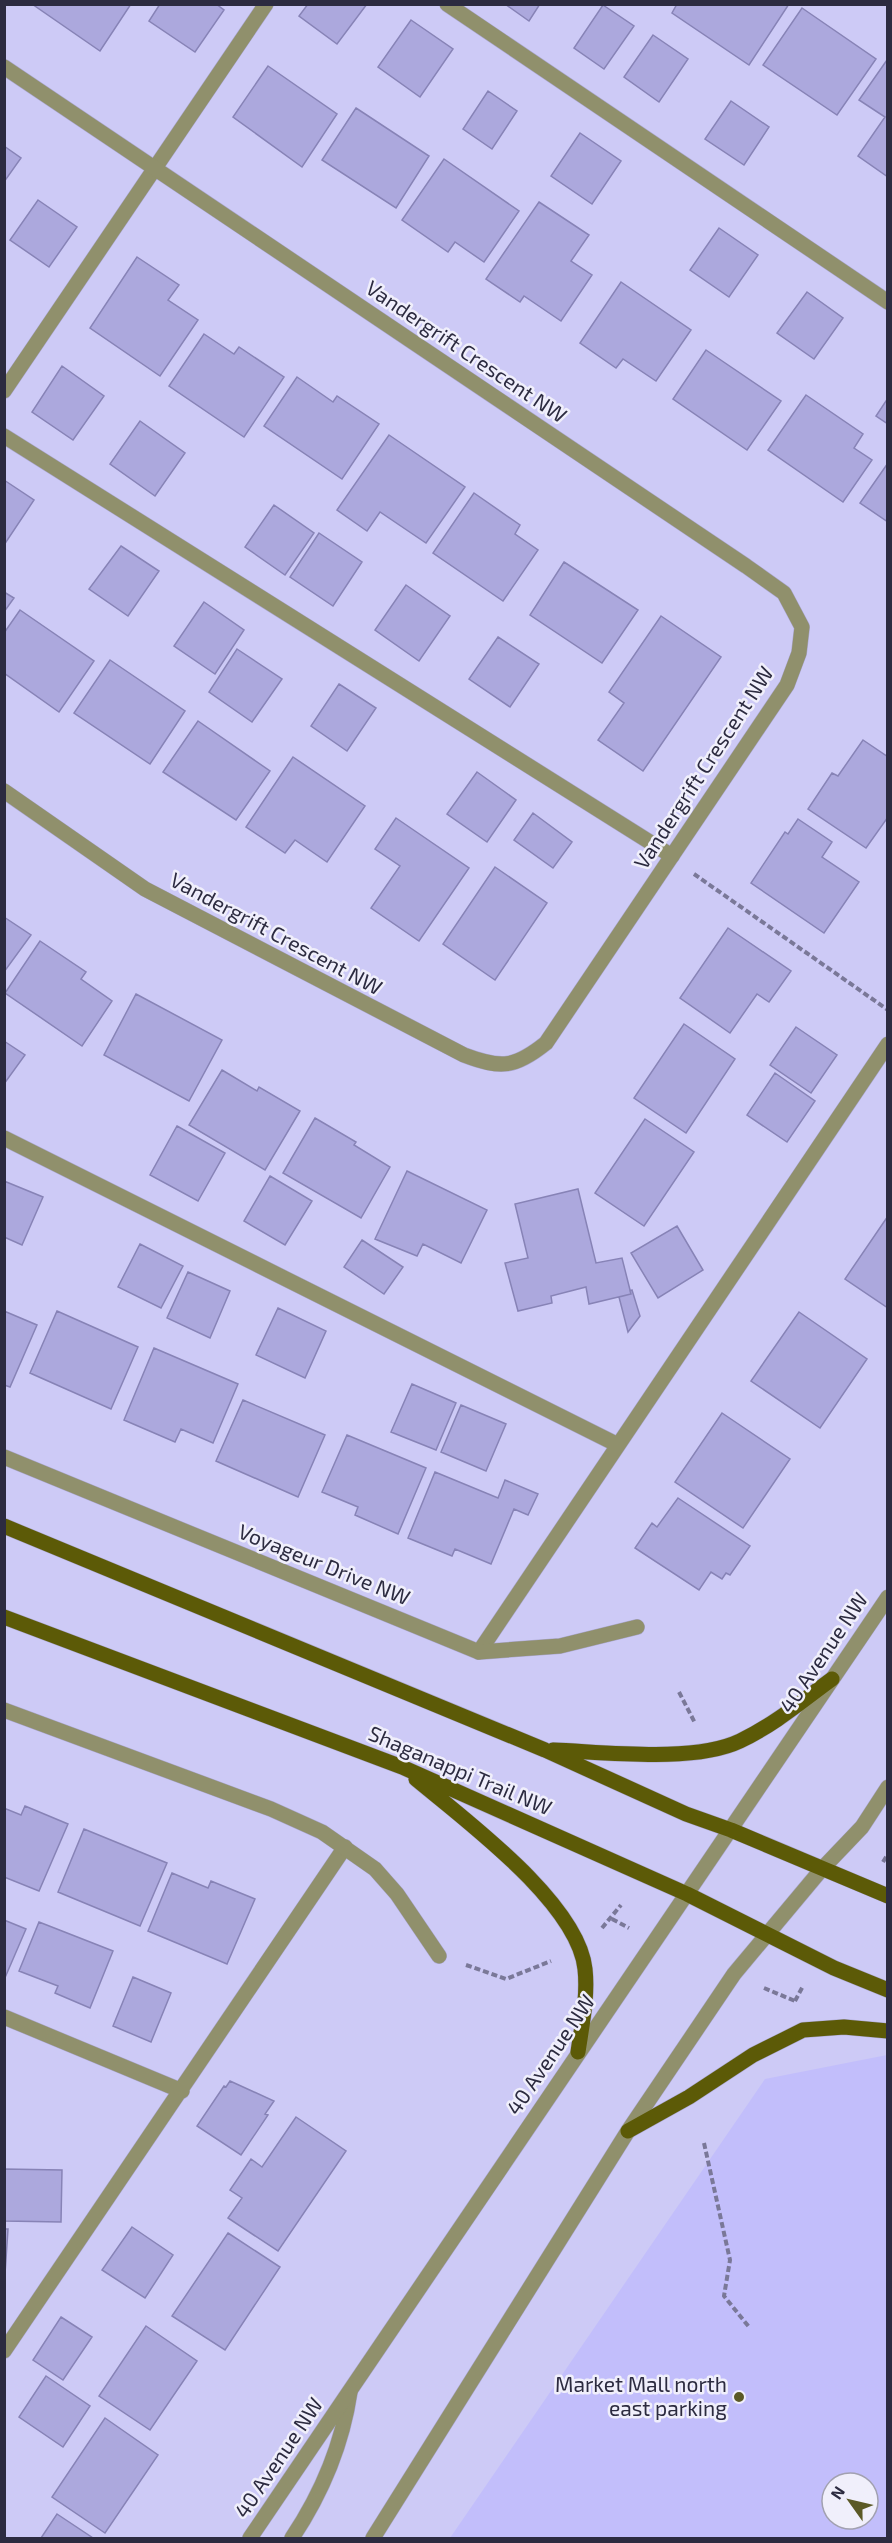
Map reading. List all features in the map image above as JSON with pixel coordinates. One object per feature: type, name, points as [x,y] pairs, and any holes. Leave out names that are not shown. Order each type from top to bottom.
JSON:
[{"type":"main road","points":[[4,1526],[545,1750],[686,1814],[731,1830],[821,1870],[888,1896]]},
{"type":"main road","name":"Shaganappi Trail NW","points":[[4,1617],[402,1767],[687,1894],[834,1968],[888,1990]]},
{"type":"main road","points":[[545,1750],[676,1754],[704,1752],[738,1742],[770,1725],[832,1679]]},
{"type":"main road","points":[[402,1767],[494,1844],[533,1882],[560,1914],[578,1945],[585,1967],[585,1992],[578,2052]]},
{"type":"main road","points":[[628,2131],[689,2097],[753,2055],[803,2030],[844,2028],[888,2031]]},
{"type":"street","points":[[4,391],[155,168],[178,138],[266,4]]},
{"type":"street","points":[[447,4],[888,302]]},
{"type":"street","name":"Vandergrift Crescent NW","points":[[4,67],[784,593],[802,627],[799,653],[787,685],[546,1043],[531,1055],[509,1065],[489,1065],[439,1043],[145,889],[4,791]]},
{"type":"street","points":[[4,436],[672,855]]},
{"type":"street","points":[[479,1652],[888,1044]]},
{"type":"street","points":[[4,1138],[618,1445]]},
{"type":"street","name":"Voyageur Drive NW","points":[[4,1457],[479,1652],[560,1646],[637,1628]]},
{"type":"street","name":"40 Avenue NW","points":[[250,2538],[888,1597]]},
{"type":"street","points":[[4,1710],[271,1809],[322,1832],[375,1869],[397,1894],[439,1956]]},
{"type":"street","points":[[373,2538],[628,2131],[734,1974],[821,1870],[862,1827],[888,1787]]},
{"type":"street","points":[[4,2351],[345,1847]]},
{"type":"street","points":[[4,2017],[182,2091]]},
{"type":"street","points":[[292,2538],[312,2509],[337,2452],[345,2425],[350,2392]]},
{"type":"path","points":[[694,874],[888,1010]]},
{"type":"path","points":[[679,1692],[695,1724]]},
{"type":"path","points":[[883,1863],[888,1854]]},
{"type":"path","points":[[599,1931],[621,1905]]},
{"type":"path","points":[[611,1919],[630,1928]]},
{"type":"path","points":[[439,1956],[506,1979],[558,1958]]},
{"type":"path","points":[[795,2002],[803,1986]]},
{"type":"path","points":[[764,1988],[795,2002],[797,2007]]},
{"type":"path","points":[[705,2143],[730,2260],[724,2296],[749,2326]]},
{"type":"shaded area","points":[[887,2055],[887,2538],[450,2538],[765,2079]]},
{"type":"building","points":[[32,4],[131,4],[100,51]]},
{"type":"building","points":[[160,4],[216,4],[224,10],[195,52],[149,21]]},
{"type":"building","points":[[308,4],[367,4],[337,44],[299,16]]},
{"type":"building","points":[[505,4],[540,4],[529,21]]},
{"type":"building","points":[[677,4],[789,4],[749,65],[672,13]]},
{"type":"building","points":[[603,5],[634,26],[604,69],[574,48]]},
{"type":"building","points":[[802,8],[876,59],[837,115],[763,65]]},
{"type":"building","points":[[411,20],[453,49],[420,97],[378,67]]},
{"type":"building","points":[[653,35],[688,59],[659,102],[624,77]]},
{"type":"building","points":[[887,60],[888,177],[858,156],[885,117],[859,100]]},
{"type":"building","points":[[268,66],[337,114],[302,167],[233,117]]},
{"type":"building","points":[[488,91],[517,111],[492,149],[463,129]]},
{"type":"building","points":[[731,101],[769,127],[744,165],[705,139]]},
{"type":"building","points":[[356,108],[429,156],[396,208],[322,160]]},
{"type":"building","points":[[580,133],[621,161],[592,204],[551,176]]},
{"type":"building","points":[[4,146],[21,158],[4,182]]},
{"type":"building","points":[[444,159],[519,211],[484,262],[455,242],[448,252],[402,220]]},
{"type":"building","points":[[38,200],[77,227],[49,267],[10,240]]},
{"type":"building","points":[[539,202],[589,235],[571,261],[592,275],[561,321],[524,296],[520,302],[486,279]]},
{"type":"building","points":[[719,228],[758,255],[729,297],[690,270]]},
{"type":"building","points":[[137,257],[179,285],[168,300],[198,320],[160,376],[90,328]]},
{"type":"building","points":[[621,282],[691,330],[656,381],[623,359],[616,368],[580,343]]},
{"type":"building","points":[[807,292],[843,318],[814,359],[777,333]]},
{"type":"building","points":[[204,334],[234,354],[239,347],[284,377],[244,437],[169,386]]},
{"type":"building","points":[[706,350],[781,401],[747,450],[673,399]]},
{"type":"building","points":[[62,366],[104,396],[73,440],[32,412]]},
{"type":"building","points":[[297,377],[333,402],[337,396],[379,424],[342,479],[264,426]]},
{"type":"building","points":[[806,395],[863,434],[854,448],[872,460],[843,502],[768,450]]},
{"type":"building","points":[[888,398],[888,424],[876,416]]},
{"type":"building","points":[[140,421],[185,453],[155,496],[110,464]]},
{"type":"building","points":[[389,435],[465,487],[426,543],[380,512],[367,531],[337,510]]},
{"type":"building","points":[[888,463],[888,522],[860,503]]},
{"type":"building","points":[[4,480],[34,500],[4,545]]},
{"type":"building","points":[[474,493],[520,525],[515,534],[538,550],[503,601],[433,553]]},
{"type":"building","points":[[274,505],[314,533],[285,575],[245,547]]},
{"type":"building","points":[[319,533],[362,562],[333,606],[290,577]]},
{"type":"building","points":[[121,546],[159,571],[128,616],[89,589]]},
{"type":"building","points":[[564,562],[638,610],[602,663],[530,615]]},
{"type":"building","points":[[406,585],[450,616],[419,661],[375,630]]},
{"type":"building","points":[[4,592],[14,598],[4,612]]},
{"type":"building","points":[[204,602],[244,630],[215,674],[174,646]]},
{"type":"building","points":[[20,610],[94,661],[59,712],[4,673],[4,633]]},
{"type":"building","points":[[661,616],[721,657],[643,771],[598,740],[624,703],[609,692]]},
{"type":"building","points":[[498,637],[539,664],[510,707],[469,679]]},
{"type":"building","points":[[237,649],[282,679],[252,722],[209,692]]},
{"type":"building","points":[[110,660],[185,711],[150,764],[74,713]]},
{"type":"building","points":[[339,684],[376,708],[347,751],[311,726]]},
{"type":"building","points":[[198,721],[270,771],[236,820],[163,772]]},
{"type":"building","points":[[863,740],[888,757],[888,817],[866,848],[808,809],[832,773],[838,776]]},
{"type":"building","points":[[293,757],[365,806],[327,862],[295,840],[285,853],[246,827]]},
{"type":"building","points":[[477,772],[516,800],[487,842],[447,814]]},
{"type":"building","points":[[533,813],[572,842],[553,868],[514,840]]},
{"type":"building","points":[[396,818],[469,868],[419,941],[371,908],[400,866],[375,849]]},
{"type":"building","points":[[798,819],[832,842],[822,857],[859,882],[824,933],[751,883],[785,832],[788,834]]},
{"type":"building","points":[[495,867],[547,903],[495,980],[443,944]]},
{"type":"building","points":[[4,917],[31,935],[4,972]]},
{"type":"building","points":[[728,928],[791,971],[769,1002],[757,994],[730,1033],[680,998]]},
{"type":"building","points":[[40,941],[86,972],[81,979],[112,1001],[82,1046],[5,993]]},
{"type":"building","points":[[136,994],[222,1040],[189,1101],[104,1055]]},
{"type":"building","points":[[684,1024],[735,1059],[686,1133],[634,1098]]},
{"type":"building","points":[[796,1027],[837,1055],[811,1093],[770,1065]]},
{"type":"building","points":[[4,1041],[25,1055],[4,1084]]},
{"type":"building","points":[[222,1070],[257,1091],[259,1087],[300,1111],[265,1170],[189,1125]]},
{"type":"building","points":[[775,1073],[815,1101],[787,1142],[747,1115]]},
{"type":"building","points":[[315,1118],[356,1142],[354,1145],[390,1167],[361,1218],[283,1173]]},
{"type":"building","points":[[645,1119],[694,1152],[644,1226],[595,1193]]},
{"type":"building","points":[[177,1126],[225,1153],[198,1201],[150,1175]]},
{"type":"building","points":[[407,1171],[487,1210],[461,1263],[423,1244],[417,1256],[375,1239]]},
{"type":"building","points":[[270,1176],[312,1201],[285,1245],[244,1221]]},
{"type":"building","points":[[4,1181],[43,1197],[22,1245],[4,1237]]},
{"type":"building","points":[[578,1189],[596,1263],[622,1258],[631,1294],[589,1304],[586,1287],[551,1296],[552,1303],[518,1311],[505,1263],[528,1258],[515,1204]]},
{"type":"building","points":[[888,1216],[888,1308],[845,1279]]},
{"type":"building","points":[[677,1226],[703,1270],[658,1298],[631,1253]]},
{"type":"building","points":[[362,1240],[403,1267],[384,1294],[344,1267]]},
{"type":"building","points":[[140,1244],[183,1266],[161,1308],[118,1287]]},
{"type":"building","points":[[188,1272],[230,1291],[210,1338],[167,1318]]},
{"type":"building","points":[[632,1290],[640,1316],[628,1332],[619,1297],[631,1294]]},
{"type":"building","points":[[278,1308],[326,1331],[305,1378],[256,1355]]},
{"type":"building","points":[[4,1311],[37,1325],[10,1387],[4,1385]]},
{"type":"building","points":[[57,1311],[138,1347],[111,1409],[30,1373]]},
{"type":"building","points":[[799,1312],[867,1359],[820,1428],[751,1381]]},
{"type":"building","points":[[154,1348],[238,1384],[213,1443],[181,1429],[175,1442],[124,1420]]},
{"type":"building","points":[[412,1384],[456,1403],[436,1450],[391,1432]]},
{"type":"building","points":[[243,1400],[325,1435],[298,1497],[216,1461]]},
{"type":"building","points":[[461,1405],[506,1424],[486,1471],[441,1452]]},
{"type":"building","points":[[722,1413],[790,1459],[743,1528],[675,1482]]},
{"type":"building","points":[[347,1435],[426,1468],[398,1534],[355,1515],[358,1507],[322,1492]]},
{"type":"building","points":[[435,1472],[498,1498],[505,1480],[538,1494],[528,1515],[514,1509],[491,1564],[455,1549],[452,1556],[408,1538]]},
{"type":"building","points":[[678,1498],[750,1546],[730,1575],[726,1573],[722,1579],[711,1572],[699,1590],[635,1548],[652,1523],[657,1527]]},
{"type":"building","points":[[25,1806],[68,1824],[39,1891],[4,1877],[4,1808],[21,1815]]},
{"type":"building","points":[[84,1829],[167,1863],[140,1926],[58,1892]]},
{"type":"building","points":[[172,1873],[208,1888],[211,1881],[255,1899],[227,1964],[148,1931]]},
{"type":"building","points":[[4,1920],[26,1929],[4,1980]]},
{"type":"building","points":[[39,1922],[113,1951],[90,2008],[55,1993],[58,1986],[19,1971]]},
{"type":"building","points":[[133,1977],[171,1993],[151,2042],[113,2026]]},
{"type":"building","points":[[230,2081],[274,2101],[265,2114],[268,2115],[241,2155],[197,2126],[224,2086],[226,2087]]},
{"type":"building","points":[[296,2117],[346,2151],[278,2251],[228,2218],[242,2198],[230,2190],[251,2159],[262,2167]]},
{"type":"building","points":[[4,2169],[62,2170],[61,2222],[4,2221]]},
{"type":"building","points":[[132,2227],[173,2255],[145,2298],[102,2270]]},
{"type":"building","points":[[4,2229],[8,2229],[4,2289]]},
{"type":"building","points":[[228,2233],[280,2267],[225,2350],[172,2316]]},
{"type":"building","points":[[61,2317],[92,2337],[63,2380],[33,2360]]},
{"type":"building","points":[[146,2326],[197,2361],[150,2430],[99,2396]]},
{"type":"building","points":[[46,2376],[90,2406],[63,2447],[19,2417]]},
{"type":"building","points":[[105,2418],[158,2455],[105,2533],[52,2497]]},
{"type":"building","points":[[57,2514],[93,2538],[41,2538]]},
{"type":"place","name":"Market Mall north east parking","points":[[739,2397]]}]
